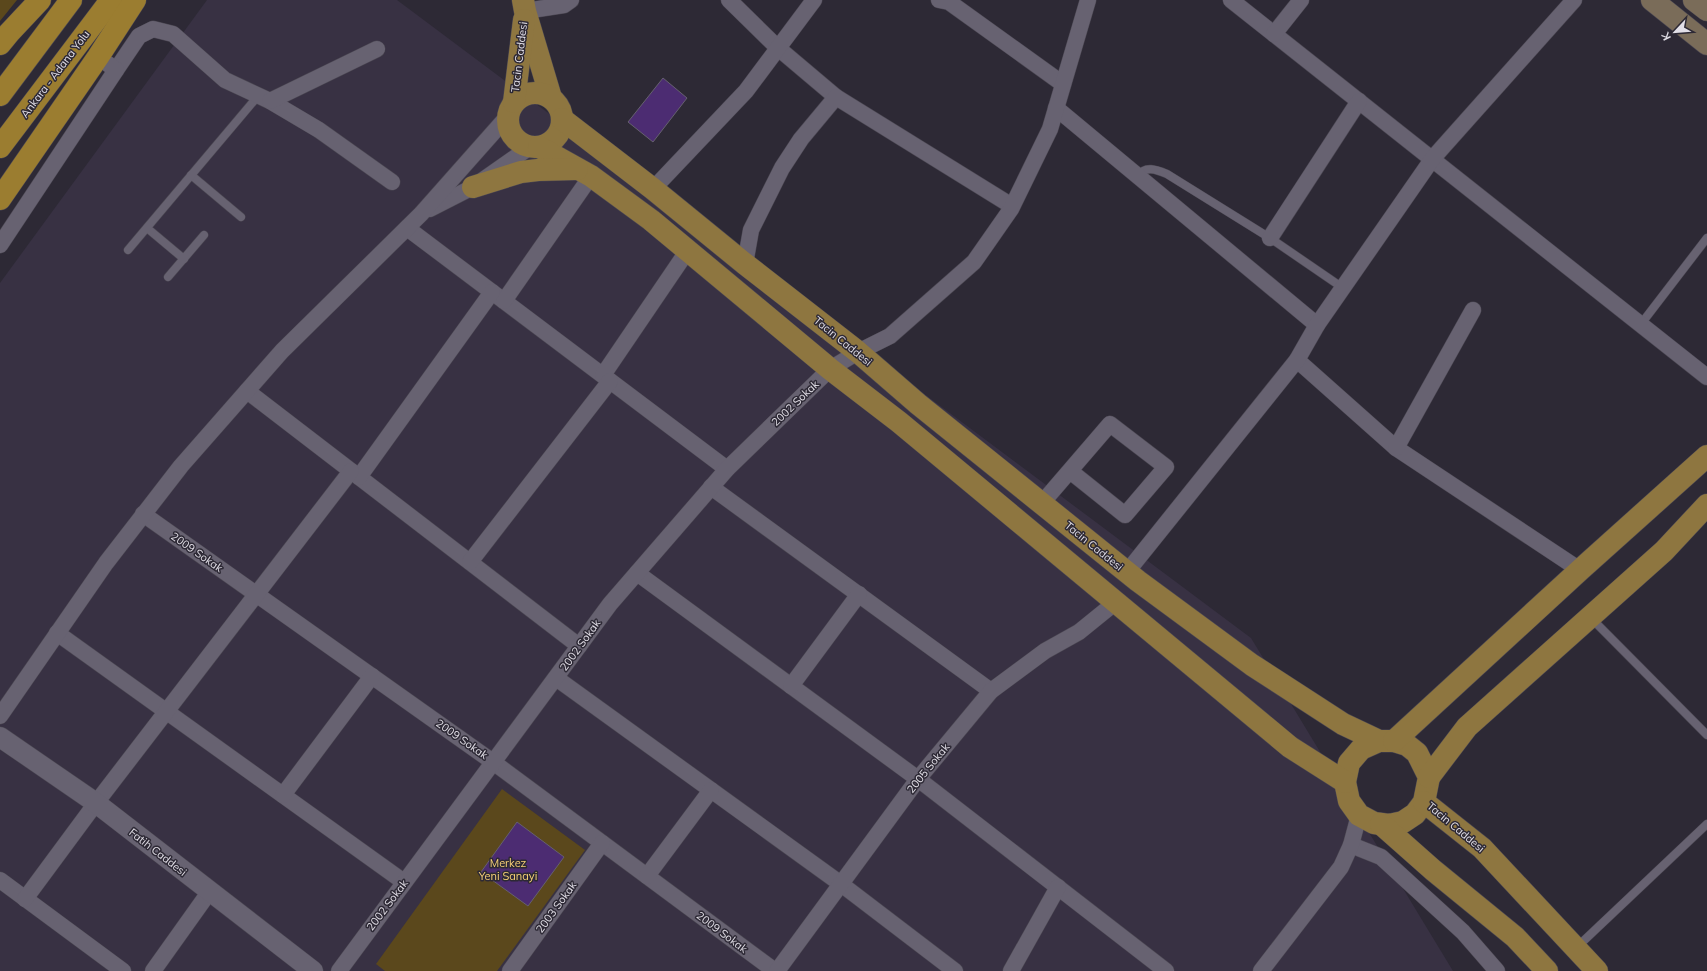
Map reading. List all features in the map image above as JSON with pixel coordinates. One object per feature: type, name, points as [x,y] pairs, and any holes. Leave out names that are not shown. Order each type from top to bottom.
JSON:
[{"type":"highway","points":[[0,44],[40,0]]},
{"type":"highway","points":[[0,95],[71,0]]},
{"type":"highway","name":"Ankara - Adana Yolu","points":[[0,147],[111,0]]},
{"type":"highway","points":[[0,199],[98,57],[135,0]]},
{"type":"main road","points":[[1652,0],[1707,44]]},
{"type":"main road","points":[[1694,0],[1707,10]]},
{"type":"main road","name":"Tacin Caddesi","points":[[524,6],[551,98]]},
{"type":"main road","name":"Tacin Caddesi","points":[[511,110],[524,6]]},
{"type":"main road","points":[[534,147],[550,143],[558,135],[562,119],[560,111],[551,98],[544,94],[536,93],[528,94],[511,110],[508,126],[516,140],[522,145],[534,147],[585,172],[651,220],[830,369],[899,422],[1290,747],[1344,782]]},
{"type":"main road","name":"Tacin Caddesi","points":[[562,119],[653,189],[745,264],[858,352],[918,404],[1127,572],[1252,665],[1343,724],[1387,741],[1407,745],[1418,753],[1429,777],[1424,802],[1482,848],[1597,971]]},
{"type":"main road","points":[[473,187],[521,172],[538,170],[585,172]]},
{"type":"main road","points":[[1424,802],[1416,814],[1403,822],[1389,825],[1374,823],[1359,815],[1349,801],[1344,782],[1349,763],[1361,749],[1387,741],[1707,456]]},
{"type":"main road","points":[[1429,777],[1467,726],[1664,551],[1707,505]]},
{"type":"main road","points":[[1381,824],[1433,870],[1515,938],[1547,971]]},
{"type":"street","points":[[524,6],[564,5],[571,0]]},
{"type":"street","points":[[729,0],[778,48],[836,97],[1012,206]]},
{"type":"street","points":[[653,189],[746,91],[814,0]]},
{"type":"street","points":[[939,0],[949,2],[1063,84]]},
{"type":"street","name":"2002 Sokak","points":[[339,971],[610,604],[727,469],[830,369],[858,352],[890,336],[974,262],[1012,206],[1050,129],[1088,0]]},
{"type":"street","points":[[1231,0],[1433,158],[1707,377]]},
{"type":"street","points":[[1274,34],[1301,0]]},
{"type":"street","points":[[1127,572],[1297,360],[1317,325],[1433,158],[1574,0]]},
{"type":"street","points":[[0,245],[138,36],[153,29],[173,34],[225,80],[264,99],[319,130],[392,182]]},
{"type":"street","points":[[264,99],[377,50]]},
{"type":"street","points":[[98,57],[116,70]]},
{"type":"street","points":[[745,264],[751,230],[782,168],[801,140],[836,97]]},
{"type":"street","points":[[1270,238],[1359,101]]},
{"type":"street","points":[[1056,108],[1317,325]]},
{"type":"street","points":[[0,716],[106,563],[181,466],[282,351],[421,214],[511,110]]},
{"type":"street","points":[[421,214],[473,187],[534,147]]},
{"type":"street","points":[[26,899],[166,711],[257,594],[498,297],[585,172]]},
{"type":"street","points":[[407,228],[727,469]]},
{"type":"street","points":[[470,562],[606,378],[688,250]]},
{"type":"street","points":[[1396,448],[1474,310]]},
{"type":"street","points":[[1297,360],[1396,448],[1580,570]]},
{"type":"street","points":[[247,391],[579,646]]},
{"type":"street","points":[[1042,503],[1110,424],[1166,467],[1124,515],[1070,471]]},
{"type":"street","points":[[711,487],[991,691]]},
{"type":"street","name":"2009 Sokak","points":[[143,514],[493,762],[776,971]]},
{"type":"street","points":[[637,573],[918,779],[1166,971]]},
{"type":"street","points":[[791,686],[859,594]]},
{"type":"street","name":"2005 Sokak","points":[[776,971],[918,779],[991,691],[1045,651],[1079,632],[1116,602]]},
{"type":"street","points":[[57,633],[404,882]]},
{"type":"street","points":[[283,795],[372,676]]},
{"type":"street","points":[[556,678],[841,884],[955,971]]},
{"type":"street","name":"Fatih Caddesi","points":[[0,737],[96,804],[313,971]]},
{"type":"street","points":[[647,876],[711,790]]},
{"type":"street","points":[[1261,971],[1341,867],[1351,845],[1359,815]]},
{"type":"street","name":"2003 Sokak","points":[[510,971],[602,843]]},
{"type":"street","points":[[1351,845],[1381,857],[1463,932],[1496,971]]},
{"type":"street","points":[[0,880],[123,971]]},
{"type":"street","points":[[1011,971],[1058,887]]},
{"type":"street","points":[[153,971],[210,891]]},
{"type":"lane","points":[[128,250],[192,175],[264,99]]},
{"type":"lane","points":[[1138,176],[1144,171],[1153,169],[1167,174],[1270,238],[1343,288]]},
{"type":"lane","points":[[192,175],[241,217]]},
{"type":"lane","points":[[147,228],[184,259]]},
{"type":"lane","points":[[168,277],[204,235]]},
{"type":"lane","points":[[1640,324],[1707,238]]},
{"type":"lane","points":[[1590,617],[1707,735]]},
{"type":"lane","points":[[1576,949],[1707,824]]},
{"type":"shaded area","points":[[207,0],[397,0],[1251,638],[1453,971],[0,971],[0,283]]},
{"type":"green space","points":[[0,0],[17,0],[0,21]]},
{"type":"green space","name":"Merkez Yeni Sanayi","points":[[502,789],[585,850],[497,971],[385,971],[376,964]]},
{"type":"building","points":[[663,78],[687,98],[653,142],[628,122]]},
{"type":"building","points":[[517,822],[564,857],[528,906],[481,872]]}]
